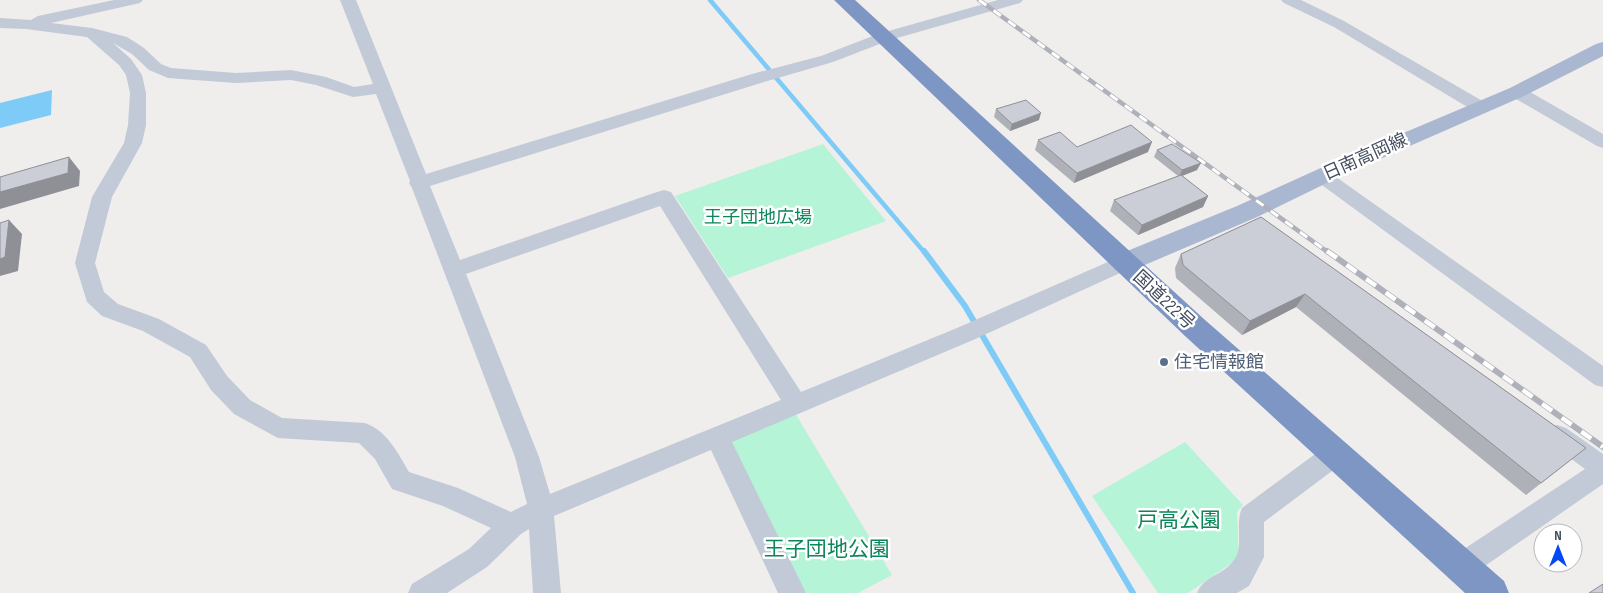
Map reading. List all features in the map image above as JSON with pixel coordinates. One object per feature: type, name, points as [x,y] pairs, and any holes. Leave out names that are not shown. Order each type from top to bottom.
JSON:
[{"type":"highway","name":"国道222号","points":[[844,0],[1124,263],[1491,593]]},
{"type":"main road","name":"日南高岡線","points":[[1124,263],[1254,218],[1322,176],[1516,92],[1603,48]]},
{"type":"street","points":[[26,24],[135,0]]},
{"type":"street","points":[[348,0],[397,122],[418,183],[527,457],[541,510],[547,593]]},
{"type":"street","points":[[418,183],[758,78],[827,59],[884,37],[1015,0]]},
{"type":"street","points":[[1289,0],[1339,24],[1480,107]]},
{"type":"street","points":[[0,23],[26,24],[92,33],[121,40],[138,51],[155,67],[168,72],[236,78],[291,75],[320,81],[353,92],[382,88]]},
{"type":"street","points":[[92,33],[125,62],[134,75],[138,93],[137,126],[133,143],[102,197],[86,263],[95,296],[110,310],[151,325],[198,351],[219,383],[242,408],[278,428],[365,433],[384,451],[401,481],[449,496],[512,525]]},
{"type":"street","points":[[1516,92],[1603,142]]},
{"type":"street","points":[[1322,176],[1603,378]]},
{"type":"street","points":[[453,270],[664,197],[796,404]]},
{"type":"street","points":[[422,593],[478,558],[512,525],[541,510],[966,334],[1124,263]]},
{"type":"street","points":[[1462,566],[1603,469],[1541,423]]},
{"type":"street","points":[[717,437],[792,593]]},
{"type":"street","points":[[1210,593],[1239,577],[1251,557],[1251,516],[1335,454]]},
{"type":"green space","name":"王子団地広場","points":[[823,144],[886,221],[728,278],[675,196]]},
{"type":"green space","name":"王子団地公園","points":[[795,413],[892,575],[858,593],[801,593],[725,444]]},
{"type":"green space","name":"戸高公園","points":[[1185,442],[1243,505],[1237,512],[1239,558],[1188,593],[1158,593],[1092,496]]},
{"type":"water","points":[[52,90],[51,115],[0,128],[0,103]]},
{"type":"building","points":[[1026,100],[1041,113],[1012,124],[996,109]]},
{"type":"building","points":[[1131,125],[1152,142],[1077,173],[1038,140],[1060,132],[1077,147]]},
{"type":"building","points":[[1172,144],[1201,163],[1182,170],[1157,150]]},
{"type":"building","points":[[69,157],[68,173],[0,192],[0,177]]},
{"type":"building","points":[[1181,175],[1208,196],[1142,225],[1114,200]]},
{"type":"building","points":[[1261,217],[1586,448],[1541,483],[1305,294],[1250,321],[1183,265],[1181,254]]},
{"type":"building","points":[[9,220],[5,257],[0,259],[0,223]]},
{"type":"building","points":[[1603,584],[1603,593],[1589,593]]},
{"type":"waterway","points":[[710,0],[925,253]]},
{"type":"waterway","points":[[924,251],[965,306],[1133,593]]},
{"type":"railway","points":[[979,0],[1329,253]]},
{"type":"railway","points":[[1327,251],[1603,447]]},
{"type":"place","name":"住宅情報館","points":[[1164,362]]}]
